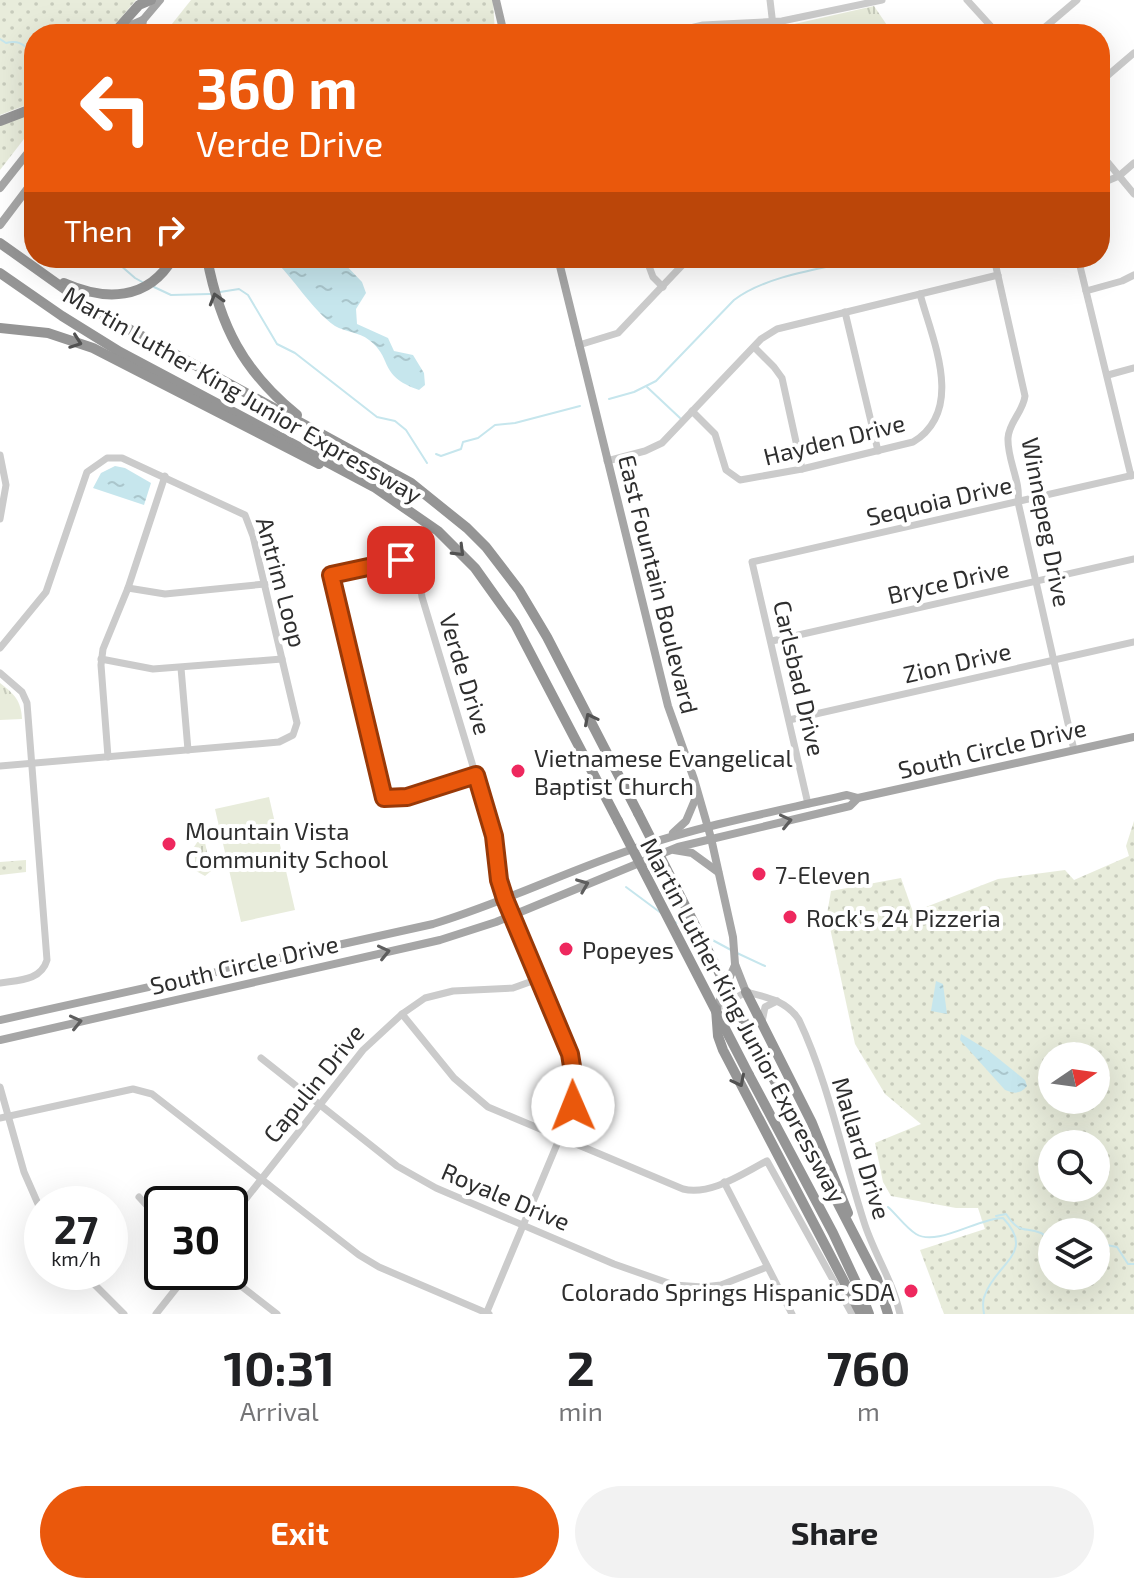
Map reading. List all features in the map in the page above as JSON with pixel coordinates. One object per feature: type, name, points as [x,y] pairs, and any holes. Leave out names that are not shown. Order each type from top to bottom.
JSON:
[{"type":"highway","points":[[122,24],[139,5],[151,0]]},
{"type":"highway","points":[[0,121],[24,112]]},
{"type":"highway","name":"Martin Luther King Junior Expressway","points":[[0,243],[24,261]]},
{"type":"highway","name":"Martin Luther King Junior Expressway","points":[[33,268],[130,330],[411,483],[457,519],[492,554],[538,621],[859,1245]]},
{"type":"highway","points":[[40,273],[86,292],[119,295],[144,287],[166,268]]},
{"type":"highway","points":[[210,268],[216,298],[230,336],[255,375],[314,429]]},
{"type":"highway","name":"Martin Luther King Junior Expressway","points":[[0,273],[120,352],[374,487],[450,542],[475,568],[501,602],[527,646],[833,1233],[869,1314]]},
{"type":"highway","points":[[0,328],[48,333],[93,348],[334,472],[374,487]]},
{"type":"highway","points":[[740,995],[762,1022],[812,1123],[859,1245],[877,1279],[888,1314]]},
{"type":"highway","points":[[716,1009],[718,1036],[723,1050],[861,1314]]},
{"type":"main road","points":[[134,24],[143,20],[160,0]]},
{"type":"main road","points":[[496,0],[502,24]]},
{"type":"main road","points":[[142,24],[143,20]]},
{"type":"main road","points":[[0,188],[24,158]]},
{"type":"main road","points":[[0,225],[24,193]]},
{"type":"main road","name":"East Fountain Boulevard","points":[[560,268],[668,706],[711,838],[733,937],[733,968],[740,995]]},
{"type":"main road","name":"South Circle Drive","points":[[0,1020],[433,924],[599,861],[707,827],[847,795],[858,798],[1134,737]]},
{"type":"main road","points":[[665,838],[686,821],[698,794]]},
{"type":"main road","name":"South Circle Drive","points":[[0,1040],[440,940],[496,922],[670,850],[850,806],[858,798]]},
{"type":"main road","points":[[670,850],[692,853],[718,872]]},
{"type":"main road","name":"East Fountain Boulevard","points":[[716,1009],[733,968]]},
{"type":"street","points":[[770,0],[773,22]]},
{"type":"street","points":[[726,24],[773,22],[882,0]]},
{"type":"street","points":[[967,0],[989,24]]},
{"type":"street","points":[[1049,24],[1077,0]]},
{"type":"street","points":[[1110,73],[1134,53]]},
{"type":"street","points":[[1110,180],[1134,163]]},
{"type":"street","points":[[1110,165],[1134,194]]},
{"type":"street","points":[[650,268],[653,277],[663,287]]},
{"type":"street","points":[[579,345],[618,333],[680,268]]},
{"type":"street","name":"Winnepeg Drive","points":[[996,268],[1025,396],[1021,411],[1010,428],[1008,440],[1018,502],[1074,750]]},
{"type":"street","points":[[1080,268],[1132,476]]},
{"type":"street","points":[[607,461],[662,443],[754,347],[777,329],[998,275]]},
{"type":"street","points":[[1086,291],[1134,275]]},
{"type":"street","name":"Hayden Drive","points":[[692,411],[715,434],[726,470],[740,480],[754,480],[907,444],[927,432],[940,408],[942,387],[920,294]]},
{"type":"street","points":[[845,312],[878,451]]},
{"type":"street","points":[[754,347],[782,378],[802,469]]},
{"type":"street","points":[[1108,375],[1134,368]]},
{"type":"street","points":[[1021,411],[1031,417]]},
{"type":"street","points":[[927,432],[934,438]]},
{"type":"street","name":"Antrim Loop","points":[[0,648],[46,592],[83,481],[93,466],[107,458],[122,458],[245,515],[251,528],[296,717],[293,735],[279,742],[0,766]]},
{"type":"street","points":[[0,519],[6,494],[1,461]]},
{"type":"street","points":[[108,757],[101,659],[165,476]]},
{"type":"street","name":"Sequoia Drive","points":[[752,562],[1132,476]]},
{"type":"street","points":[[728,485],[733,477]]},
{"type":"street","name":"Bryce Drive","points":[[772,641],[1134,559]]},
{"type":"street","name":"Verde Drive","points":[[476,775],[407,797],[384,798],[331,575],[401,560],[418,567],[422,597],[476,775],[494,836],[499,880],[570,1054],[574,1079],[573,1106],[487,1314]]},
{"type":"street","name":"Carlsbad Drive","points":[[752,562],[808,804]]},
{"type":"street","points":[[128,588],[165,594],[265,584]]},
{"type":"street","name":"Zion Drive","points":[[789,720],[1134,642]]},
{"type":"street","points":[[101,659],[153,669],[282,659]]},
{"type":"street","points":[[181,668],[188,750]]},
{"type":"street","points":[[0,673],[25,698],[47,960],[37,976],[0,983]]},
{"type":"street","name":"Capulin Drive","points":[[248,1196],[363,1050],[402,1014],[425,998],[453,991],[513,988],[538,979]]},
{"type":"street","points":[[716,1009],[740,995],[777,1001]]},
{"type":"street","points":[[762,1022],[765,1007],[777,1001]]},
{"type":"street","name":"Mallard Drive","points":[[777,1001],[795,1014],[802,1027],[868,1234],[889,1276],[900,1314]]},
{"type":"street","points":[[402,1014],[454,1078],[488,1107],[692,1191],[711,1188],[767,1161],[852,1314]]},
{"type":"street","name":"Royale Drive","points":[[261,1058],[409,1174],[614,1264],[674,1285],[703,1287],[721,1285],[767,1267]]},
{"type":"street","points":[[0,1087],[4,1117],[30,1186]]},
{"type":"street","points":[[4,1117],[122,1091],[143,1090],[359,1255],[379,1267],[487,1314]]},
{"type":"street","points":[[724,1182],[792,1314]]},
{"type":"street","points":[[139,1197],[144,1202]]},
{"type":"street","points":[[100,1290],[124,1314]]},
{"type":"street","points":[[156,1314],[175,1290]]},
{"type":"street","points":[[246,1290],[277,1314]]},
{"type":"green space","points":[[0,0],[136,0],[116,24],[24,24],[24,106],[0,115]]},
{"type":"green space","points":[[191,0],[493,0],[494,24],[172,24]]},
{"type":"green space","points":[[874,6],[886,24],[794,24]]},
{"type":"green space","points":[[24,116],[24,139],[0,170],[0,125]]},
{"type":"green space","points":[[0,683],[16,698],[22,719],[0,720]]},
{"type":"green space","points":[[269,797],[295,910],[241,922],[215,809]]},
{"type":"green space","points":[[1134,821],[1134,1314],[944,1314],[920,1250],[985,1229],[978,1208],[956,1208],[891,1196],[883,1182],[875,1143],[921,1124],[885,1094],[855,1044],[827,914],[831,891],[901,878],[913,912],[998,879],[1065,870],[1074,880],[1129,856],[1126,846]]},
{"type":"green space","points":[[199,833],[203,833],[211,871],[205,876],[196,871],[194,847]]},
{"type":"green space","points":[[26,860],[26,872],[0,875],[0,862]]},
{"type":"water","points":[[281,268],[349,268],[362,282],[366,293],[356,309],[357,324],[388,338],[394,351],[413,355],[424,373],[425,385],[419,390],[397,379],[377,347],[365,337],[339,328],[326,319]]},
{"type":"water","points":[[115,466],[125,468],[151,483],[144,505],[93,488],[101,473]]},
{"type":"water","points":[[936,981],[943,984],[947,1014],[931,1011]]},
{"type":"water","points":[[961,1034],[989,1051],[1025,1080],[1027,1086],[1017,1092],[1005,1090],[960,1040]]},
{"type":"waterway","points":[[0,39],[24,46]]},
{"type":"waterway","points":[[124,268],[144,283]]},
{"type":"waterway","points":[[609,399],[634,392],[656,381],[734,300],[748,291],[781,278],[822,268]]},
{"type":"waterway","points":[[154,287],[171,295],[210,294]]},
{"type":"waterway","points":[[220,292],[239,289],[248,295],[277,344],[295,353],[377,417],[395,421],[406,430],[427,463]]},
{"type":"waterway","points":[[647,387],[680,418]]},
{"type":"waterway","points":[[436,454],[441,456],[461,449],[463,442],[478,438],[495,425],[515,423],[580,406]]},
{"type":"waterway","points":[[626,887],[661,913]]},
{"type":"waterway","points":[[676,922],[692,930]]},
{"type":"waterway","points":[[705,936],[731,950]]},
{"type":"waterway","points":[[737,953],[765,966]]},
{"type":"waterway","points":[[888,1207],[912,1231],[925,1237],[946,1235],[1003,1218],[1016,1240],[1015,1250],[990,1284],[983,1299],[984,1314]]},
{"type":"waterway","points":[[996,1216],[1006,1214],[1019,1228],[1038,1232]]},
{"type":"waterway","points":[[1110,1246],[1117,1247],[1128,1264],[1134,1264]]},
{"type":"place","name":"Vietnamese Evangelical Baptist Church","points":[[518,771]]},
{"type":"place","name":"Mountain Vista Community School","points":[[169,844]]},
{"type":"place","name":"7-Eleven","points":[[759,874]]},
{"type":"place","name":"Rock's 24 Pizzeria","points":[[790,917]]},
{"type":"place","name":"Popeyes","points":[[566,949]]},
{"type":"place","name":"Colorado Springs Hispanic SDA","points":[[911,1291]]},
{"type":"route","points":[[401,560],[331,575],[384,798],[407,797],[476,775],[494,836],[499,880],[505,899],[570,1054],[574,1079],[573,1106]]}]
